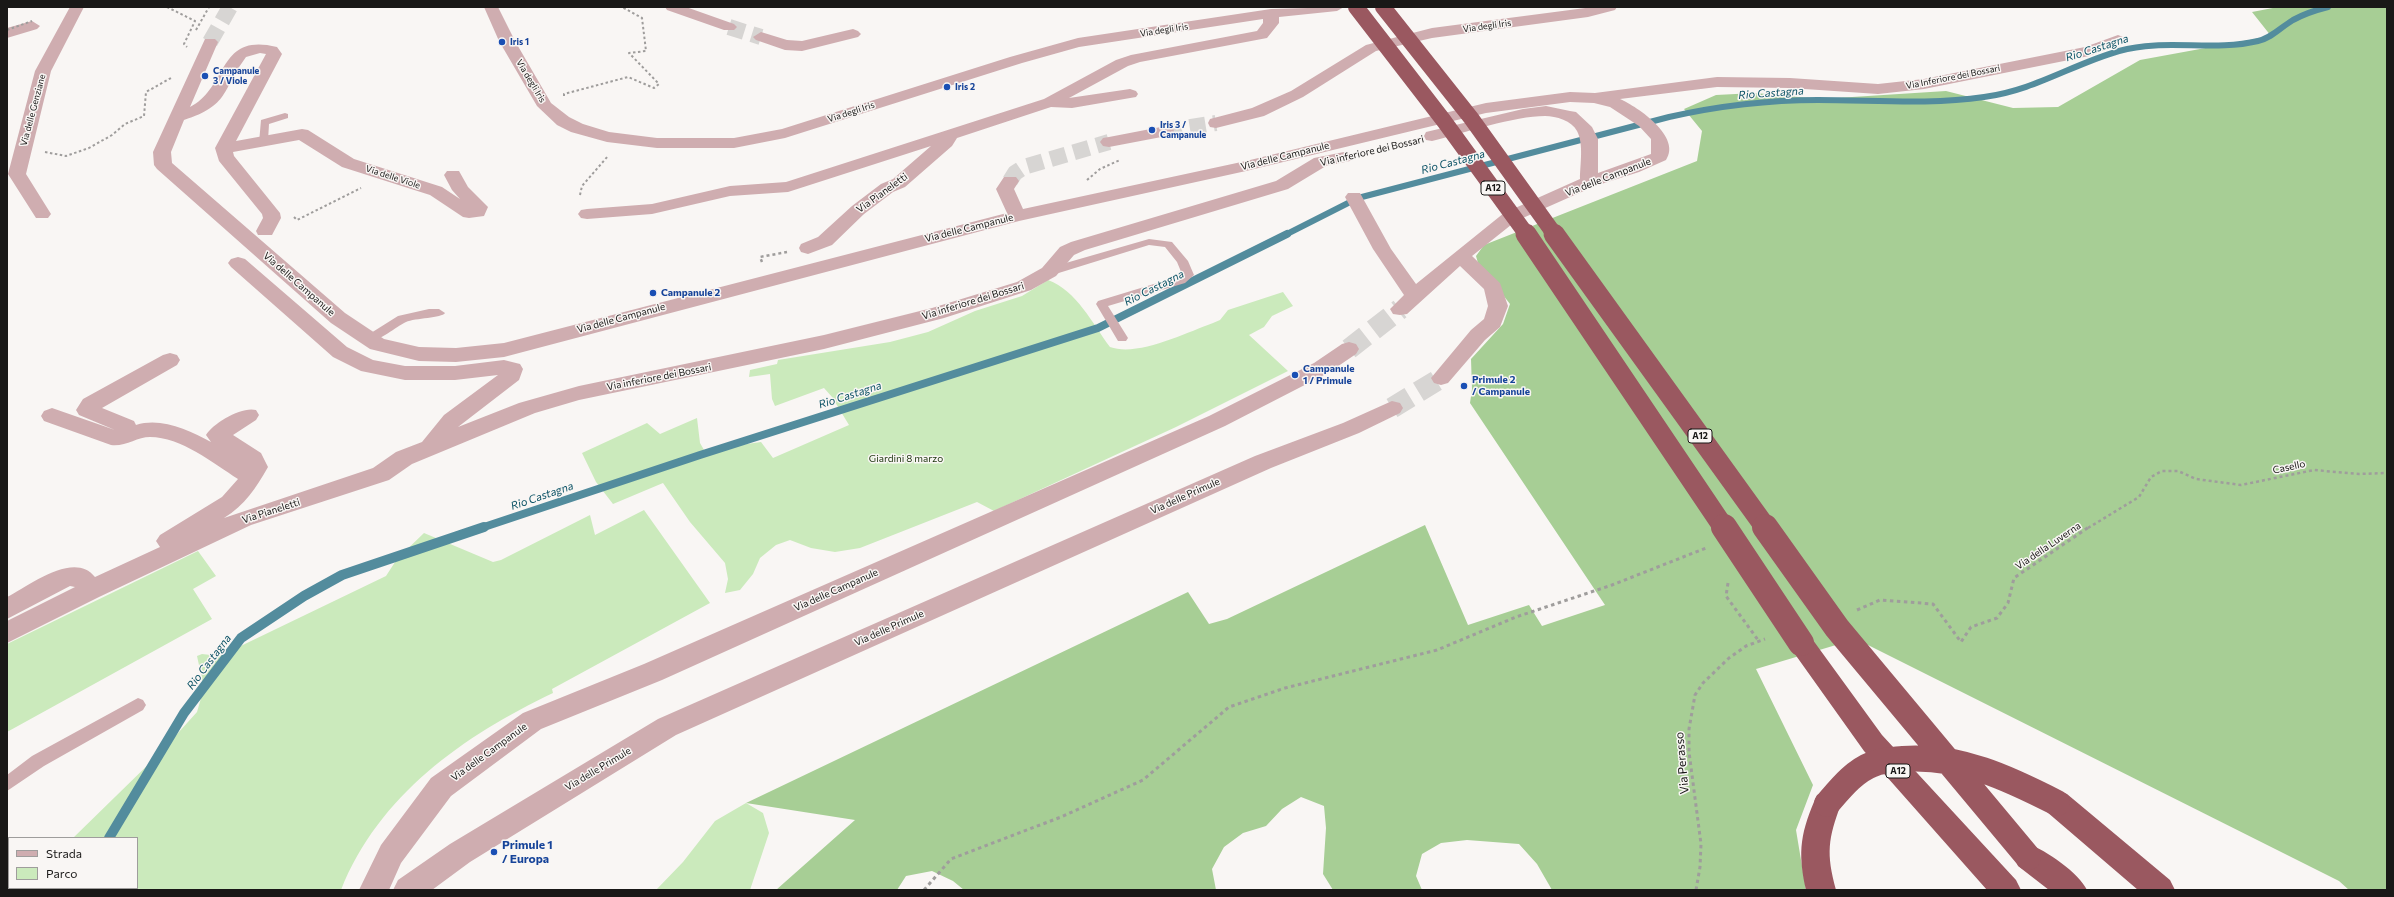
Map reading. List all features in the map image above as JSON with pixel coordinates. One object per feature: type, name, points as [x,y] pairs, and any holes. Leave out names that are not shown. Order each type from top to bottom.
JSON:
[{"type":"highway","name":"A12","points":[[1356,7],[1444,121],[1532,242],[1801,643],[1873,743],[2006,890]]},
{"type":"highway","name":"A12","points":[[1383,7],[1471,118],[1837,628],[2028,856],[2064,890]]},
{"type":"highway","points":[[1821,890],[1815,866],[1816,834],[1827,804],[1853,776],[1873,763],[1916,757],[1953,760],[2003,775],[2057,803],[2160,890]]},
{"type":"highway","points":[[2028,856],[2072,890]]},
{"type":"street","name":"Via delle Genziane","points":[[42,214],[17,174],[43,71],[77,7]]},
{"type":"street","name":"Via degli Iris","points":[[491,7],[507,41],[545,106],[563,121],[577,128],[622,139],[657,143],[734,143],[778,135],[1016,60],[1078,43],[1271,13],[1337,7]]},
{"type":"street","points":[[672,7],[730,27]]},
{"type":"street","name":"Via degli Iris","points":[[1216,123],[1258,112],[1298,94],[1339,66],[1371,48],[1432,33],[1588,12],[1610,7]]},
{"type":"street","points":[[583,208],[652,209],[730,191],[788,187],[952,132],[1050,102],[1122,64],[1137,58],[1262,35],[1271,23],[1271,13]]},
{"type":"street","points":[[7,34],[32,23]]},
{"type":"street","points":[[761,37],[785,46],[802,46],[853,34]]},
{"type":"street","name":"Via Inferiore dei Bossari","points":[[1594,98],[1717,82],[1790,83],[1878,89],[1924,84],[2089,51],[2118,40]]},
{"type":"street","name":"Via delle Campanule","points":[[210,42],[162,152],[163,165],[338,318],[377,344],[419,354],[456,355],[504,350],[1016,216],[1246,166],[1486,108],[1570,98],[1594,98],[1616,103],[1645,122],[1659,138],[1660,156],[1633,168],[1589,182],[1510,217],[1407,302],[1354,197]]},
{"type":"street","points":[[177,117],[203,108],[216,97],[240,54],[259,48],[271,50],[274,54],[224,148],[225,157],[271,213],[268,225]]},
{"type":"street","points":[[1050,102],[1072,103],[1130,94]]},
{"type":"street","name":"Via inferiore dei Bossari","points":[[429,448],[527,408],[578,393],[824,342],[937,313],[978,298],[1024,286],[1048,272],[1067,251],[1078,246],[1282,184],[1320,162],[1523,114],[1546,111],[1570,116],[1584,127],[1589,139],[1589,182]]},
{"type":"street","name":"Via Pianeletti","points":[[808,248],[825,241],[858,210],[887,188],[898,183],[946,142],[952,132]]},
{"type":"street","points":[[1108,142],[1166,132]]},
{"type":"street","name":"Via delle Viole","points":[[224,148],[302,134],[348,163],[436,191],[469,213],[478,212],[479,207],[461,190],[453,175]]},
{"type":"street","points":[[1010,180],[1005,189],[1016,216]]},
{"type":"street","points":[[1441,378],[1478,335],[1493,322],[1498,306],[1493,287],[1461,256]]},
{"type":"street","points":[[238,263],[340,352],[368,366],[405,373],[455,373],[504,367],[513,369],[512,375],[452,420],[429,448]]},
{"type":"street","name":"Via delle Campanule","points":[[374,890],[391,854],[441,787],[532,721],[653,672],[1217,421],[1321,368],[1349,350]]},
{"type":"street","points":[[139,430],[119,424],[87,410],[91,404],[170,360]]},
{"type":"street","name":"Via delle Primule","points":[[408,890],[460,853],[667,727],[1263,462],[1351,428],[1392,408]]},
{"type":"street","name":"Via Pianeletti","points":[[114,580],[126,569],[154,550],[230,503],[242,491],[256,467],[253,459],[217,435],[248,414]]},
{"type":"street","points":[[52,416],[116,438],[139,430],[156,429],[171,433],[220,456],[250,476]]},
{"type":"street","name":"Via Pianeletti","points":[[7,633],[90,590],[243,519],[361,482],[381,474],[404,458],[429,448]]},
{"type":"street","points":[[7,609],[67,576],[78,576],[86,580],[90,590]]},
{"type":"lane","points":[[263,142],[264,122],[285,116]]},
{"type":"lane","points":[[1048,272],[1149,242],[1168,244],[1182,261],[1188,275],[1181,280],[1102,304],[1102,308],[1122,338]]},
{"type":"lane","points":[[369,338],[402,318],[426,312],[439,313]]},
{"type":"lane","points":[[7,784],[38,762],[138,705]]},
{"type":"path","points":[[168,7],[195,21],[184,44],[190,51]]},
{"type":"path","points":[[565,102],[564,94],[628,77],[654,88],[659,84],[629,53],[646,51],[647,47],[642,18],[622,7]]},
{"type":"path","points":[[7,30],[32,23]]},
{"type":"path","points":[[21,156],[46,152],[66,156],[89,148],[112,135],[125,124],[144,116],[146,92],[176,75]]},
{"type":"path","points":[[1084,181],[1100,169],[1116,164],[1124,157],[1137,145],[1134,137]]},
{"type":"path","points":[[583,208],[582,186],[622,139]]},
{"type":"path","points":[[268,225],[294,217],[298,220],[390,176]]},
{"type":"path","name":"Casello","points":[[2196,479],[2241,486],[2314,470],[2359,474],[2387,473]]},
{"type":"path","name":"Via della Luverna","points":[[1851,613],[1880,600],[1933,604],[1960,642],[1971,627],[1997,618],[2008,604],[2014,578],[2077,535],[2139,497],[2151,477],[2162,471],[2178,471],[2196,479]]},
{"type":"path","points":[[924,890],[951,859],[1061,816],[1143,780],[1229,707],[1285,688],[1437,650],[1516,618],[1612,585],[1708,546]]},
{"type":"path","points":[[1729,577],[1726,596],[1758,640],[1770,638]]},
{"type":"path","name":"Via Perasso","points":[[1696,890],[1700,878],[1701,840],[1689,772],[1688,724],[1697,690],[1731,656],[1758,640]]},
{"type":"green space","points":[[2278,7],[2387,7],[2387,890],[2349,890],[2339,881],[1856,639],[1756,669],[1813,785],[1796,830],[1806,890],[1552,890],[1537,864],[1519,844],[1467,840],[1441,843],[1422,854],[1416,876],[1422,890],[1333,890],[1323,874],[1326,828],[1324,806],[1301,797],[1282,809],[1266,826],[1243,833],[1224,847],[1212,869],[1216,890],[964,890],[953,881],[932,871],[906,876],[897,890],[776,890],[855,820],[746,803],[1188,592],[1209,624],[1227,619],[1425,525],[1468,625],[1529,605],[1542,626],[1605,605],[1470,403],[1472,389],[1471,359],[1503,324],[1510,304],[1478,263],[1476,256],[1484,245],[1697,161],[1702,131],[1684,109],[1716,95],[1755,93],[1821,99],[1946,91],[2013,108],[2058,107],[2140,60],[2271,36],[2252,12]]},
{"type":"green space","name":"Giardini 8 marzo","points":[[1048,280],[1058,285],[1076,300],[1110,347],[1121,349],[1134,349],[1175,338],[1220,320],[1228,310],[1283,292],[1293,306],[1272,316],[1264,327],[1249,335],[1288,371],[1176,427],[994,511],[977,502],[860,548],[835,552],[811,548],[790,540],[776,545],[760,558],[753,574],[740,590],[725,593],[728,579],[725,563],[690,522],[663,483],[613,504],[596,482],[582,453],[647,423],[660,434],[697,418],[700,443],[704,450],[761,442],[773,458],[849,425],[832,397],[824,388],[775,406],[772,399],[770,374],[749,377],[750,370],[777,364],[778,360],[890,342],[928,332],[975,311],[1022,296]]},
{"type":"green space","points":[[644,510],[710,603],[552,689],[553,693],[487,729],[456,749],[401,797],[378,825],[357,856],[341,890],[28,890],[138,889],[138,837],[74,837],[159,754],[197,712],[204,688],[197,656],[202,654],[220,656],[386,576],[397,559],[424,533],[493,562],[501,560],[590,515],[595,535]]},
{"type":"green space","points":[[198,551],[216,576],[193,589],[212,619],[7,732],[7,644]]},
{"type":"green space","points":[[746,803],[763,813],[769,833],[750,890],[656,890],[683,862],[715,821]]},
{"type":"waterway","name":"Rio Castagna","points":[[1286,235],[1358,198],[1669,117],[1762,102],[1818,100],[1901,102],[1943,101],[2002,94],[2036,83],[2102,56],[2136,47],[2171,45],[2206,46],[2241,44],[2263,40],[2297,18],[2310,12],[2328,7]]},
{"type":"waterway","name":"Rio Castagna","points":[[484,527],[700,455],[1098,328],[1286,235]]},
{"type":"waterway","name":"Rio Castagna","points":[[110,837],[184,713],[241,638],[304,596],[342,575],[484,527]]},
{"type":"tunnel","points":[[210,42],[230,7]]},
{"type":"tunnel","points":[[729,27],[761,37]]},
{"type":"tunnel","points":[[1166,131],[1216,123]]},
{"type":"tunnel","points":[[1010,181],[1015,173],[1024,167],[1109,142]]},
{"type":"tunnel","points":[[1349,349],[1400,309]]},
{"type":"tunnel","points":[[1392,408],[1441,378]]},
{"type":"place","name":"Iris 1","points":[[502,42]]},
{"type":"place","name":"Campanule 3 / Viole","points":[[205,76]]},
{"type":"place","name":"Iris 2","points":[[947,87]]},
{"type":"place","name":"Iris 3 / Campanule","points":[[1152,130]]},
{"type":"place","name":"Campanule 2","points":[[653,293]]},
{"type":"place","name":"Campanule 1 / Primule","points":[[1295,375]]},
{"type":"place","name":"Primule 2 / Campanule","points":[[1464,386]]},
{"type":"place","name":"Primule 1 / Europa","points":[[494,852]]}]
